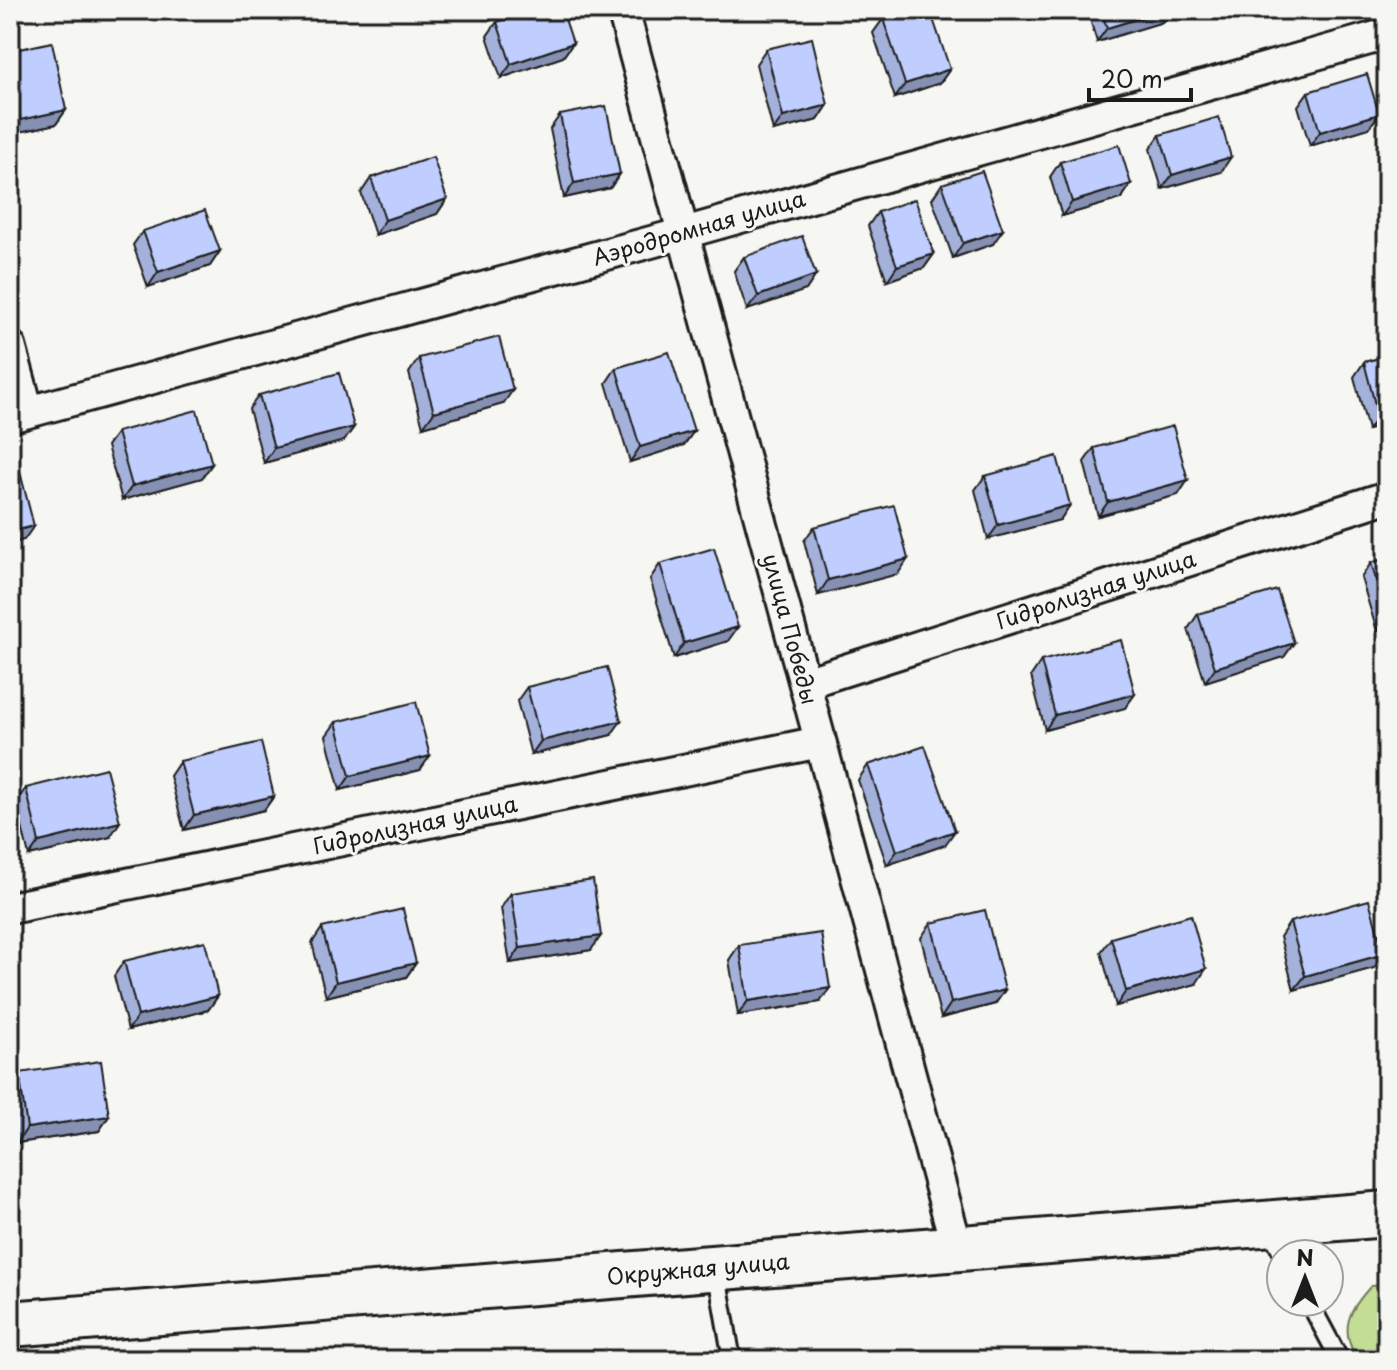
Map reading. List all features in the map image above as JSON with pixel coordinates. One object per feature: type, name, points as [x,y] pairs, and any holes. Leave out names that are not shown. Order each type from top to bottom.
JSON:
[{"type":"main road","name":"Окружная улица","points":[[1279,1238],[1387,1214]]},
{"type":"main road","name":"Окружная улица","points":[[10,1324],[957,1248],[1265,1239]]},
{"type":"street","name":"улица Победы","points":[[623,10],[957,1248]]},
{"type":"street","name":"Аэродромная улица","points":[[19,414],[684,233],[1387,34]]},
{"type":"street","points":[[10,346],[19,414]]},
{"type":"street","name":"Гидролизная улица","points":[[805,683],[1387,497]]},
{"type":"street","name":"Гидролизная улица","points":[[10,908],[820,742]]},
{"type":"lane","points":[[716,1268],[732,1360]]},
{"type":"lane","points":[[1318,1318],[1340,1360]]},
{"type":"green space","points":[[1387,1285],[1387,1360],[1358,1360],[1348,1339],[1352,1312],[1371,1286]]},
{"type":"building","points":[[532,10],[562,10],[573,43],[511,64],[497,22]]},
{"type":"building","points":[[908,10],[930,10],[950,69],[905,84],[883,19]]},
{"type":"building","points":[[1101,10],[1166,10],[1107,28]]},
{"type":"building","points":[[812,38],[828,105],[783,117],[766,49]]},
{"type":"building","points":[[52,42],[66,110],[20,120],[10,70],[10,51]]},
{"type":"building","points":[[1367,74],[1379,114],[1320,132],[1308,92]]},
{"type":"building","points":[[606,106],[620,174],[574,183],[560,115]]},
{"type":"building","points":[[1219,117],[1231,157],[1172,175],[1160,135]]},
{"type":"building","points":[[1119,145],[1131,184],[1072,202],[1060,162]]},
{"type":"building","points":[[433,157],[447,199],[385,220],[371,178]]},
{"type":"building","points":[[982,171],[1003,230],[963,243],[942,184]]},
{"type":"building","points":[[915,199],[934,254],[897,266],[878,212]]},
{"type":"building","points":[[205,210],[220,251],[158,272],[143,231]]},
{"type":"building","points":[[802,236],[816,275],[758,296],[744,257]]},
{"type":"building","points":[[499,337],[513,390],[434,412],[419,358]]},
{"type":"building","points":[[669,352],[694,431],[640,447],[616,368]]},
{"type":"building","points":[[1387,356],[1387,414],[1378,416],[1364,362]]},
{"type":"building","points":[[339,373],[354,427],[274,448],[259,395]]},
{"type":"building","points":[[197,410],[212,464],[132,486],[117,432]]},
{"type":"building","points":[[1173,426],[1188,480],[1108,502],[1094,448]]},
{"type":"building","points":[[1057,456],[1070,505],[998,525],[985,476]]},
{"type":"building","points":[[20,472],[34,526],[10,532],[10,475]]},
{"type":"building","points":[[894,505],[908,559],[828,580],[814,527]]},
{"type":"building","points":[[714,548],[738,627],[684,643],[660,564]]},
{"type":"building","points":[[1387,558],[1387,616],[1371,563]]},
{"type":"building","points":[[1277,590],[1294,643],[1215,668],[1198,614]]},
{"type":"building","points":[[1121,640],[1135,694],[1055,715],[1041,661]]},
{"type":"building","points":[[607,667],[621,721],[541,741],[527,687]]},
{"type":"building","points":[[416,702],[430,756],[350,776],[336,722]]},
{"type":"building","points":[[261,742],[274,796],[194,815],[180,761]]},
{"type":"building","points":[[925,746],[955,831],[897,851],[868,765]]},
{"type":"building","points":[[106,768],[120,822],[39,842],[26,788]]},
{"type":"building","points":[[593,880],[601,936],[520,948],[511,893]]},
{"type":"building","points":[[1369,900],[1384,954],[1305,976],[1290,922]]},
{"type":"building","points":[[403,909],[416,963],[336,982],[322,928]]},
{"type":"building","points":[[985,910],[1005,990],[951,1003],[931,923]]},
{"type":"building","points":[[1191,915],[1206,969],[1126,991],[1111,938]]},
{"type":"building","points":[[821,933],[830,988],[748,1001],[739,945]]},
{"type":"building","points":[[205,941],[218,996],[138,1016],[124,961]]},
{"type":"building","points":[[101,1061],[109,1116],[27,1128],[19,1073]]}]
